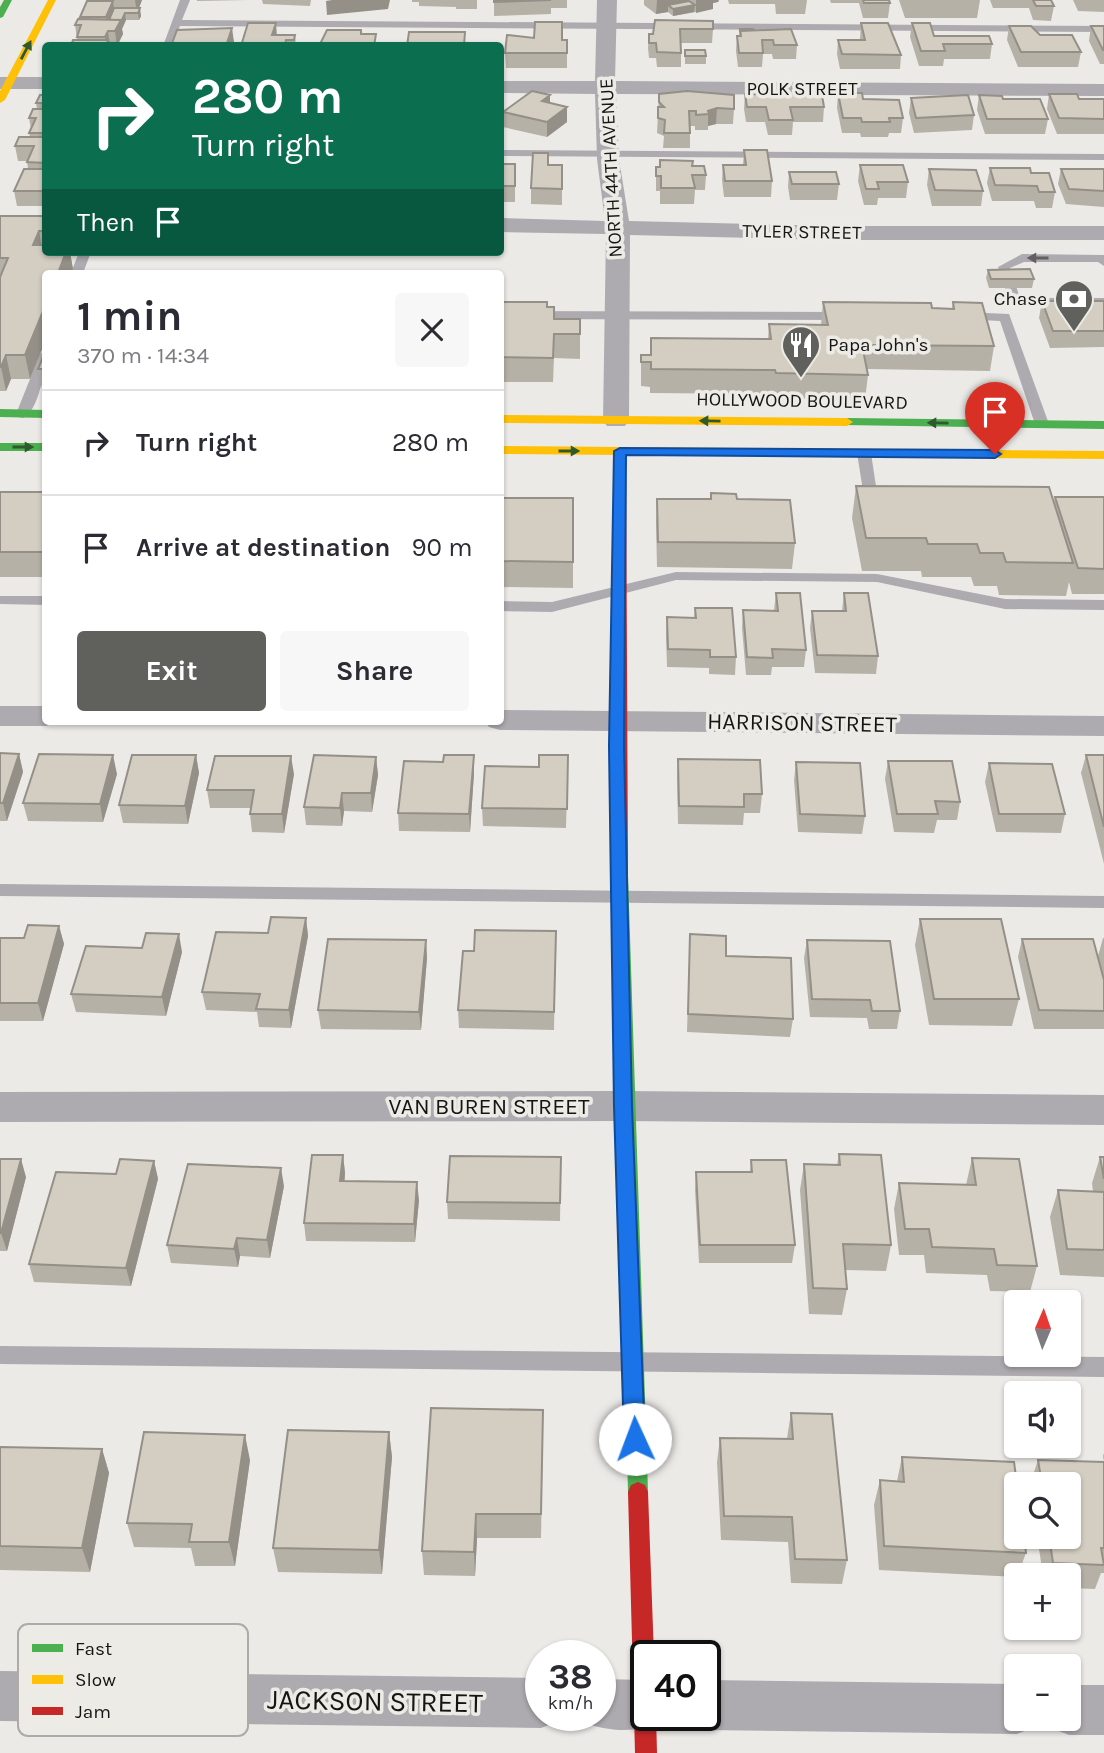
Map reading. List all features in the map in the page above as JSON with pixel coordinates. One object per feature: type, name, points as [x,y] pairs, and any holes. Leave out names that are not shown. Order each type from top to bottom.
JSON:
[{"type":"main road","points":[[0,15],[8,0]]},
{"type":"main road","points":[[3,89],[52,0]]},
{"type":"main road","points":[[0,413],[42,414]]},
{"type":"main road","name":"HOLLYWOOD BOULEVARD","points":[[504,419],[1104,425]]},
{"type":"main road","points":[[504,436],[582,437],[615,426],[616,420]]},
{"type":"main road","points":[[630,1640],[632,1360],[623,1106],[616,721],[620,451],[628,444],[645,438],[666,435],[828,437],[857,422]]},
{"type":"main road","points":[[1021,454],[1057,439],[1104,439]]},
{"type":"main road","points":[[0,447],[42,447]]},
{"type":"main road","points":[[504,450],[1104,455]]},
{"type":"main road","points":[[639,1731],[646,1753]]},
{"type":"street","name":"NORTH 44TH AVENUE","points":[[607,0],[605,88],[608,154],[618,228],[616,420]]},
{"type":"street","points":[[3,89],[42,84]]},
{"type":"street","name":"POLK STREET","points":[[504,88],[1104,90]]},
{"type":"street","name":"TYLER STREET","points":[[504,225],[836,233],[1104,233]]},
{"type":"street","points":[[0,716],[42,716]]},
{"type":"street","name":"HARRISON STREET","points":[[504,720],[1104,726]]},
{"type":"street","name":"VAN BUREN STREET","points":[[0,1107],[623,1106],[1104,1110]]},
{"type":"street","name":"JACKSON STREET","points":[[0,1696],[18,1696]]},
{"type":"street","name":"JACKSON STREET","points":[[248,1699],[525,1703]]},
{"type":"street","points":[[721,1705],[1004,1709]]},
{"type":"street","points":[[1081,1710],[1104,1710]]},
{"type":"lane","points":[[169,42],[185,0]]},
{"type":"lane","points":[[176,23],[1104,29]]},
{"type":"lane","points":[[504,153],[1104,158]]},
{"type":"lane","points":[[1104,262],[1102,258],[1022,258],[1004,267],[1015,302],[1104,302]]},
{"type":"lane","points":[[504,315],[851,316]]},
{"type":"lane","points":[[943,316],[1005,317],[1042,424]]},
{"type":"lane","points":[[23,414],[42,365]]},
{"type":"lane","points":[[864,453],[871,497],[898,497]]},
{"type":"lane","points":[[504,606],[552,607],[676,576],[877,578],[1005,604],[1104,605]]},
{"type":"lane","points":[[0,600],[42,601]]},
{"type":"lane","points":[[0,890],[1104,902]]},
{"type":"lane","points":[[0,1354],[1104,1367]]},
{"type":"building","points":[[494,0],[551,0],[494,2]]},
{"type":"building","points":[[863,0],[889,0],[890,3],[864,3]]},
{"type":"building","points":[[1033,0],[1051,0],[1054,6],[1036,6]]},
{"type":"building","points":[[87,1],[113,1],[106,17],[80,17]]},
{"type":"building","points":[[689,1],[695,5],[673,9],[668,5]]},
{"type":"building","points":[[114,8],[140,8],[138,13],[125,13],[121,22],[109,20]]},
{"type":"building","points":[[78,19],[121,20],[115,31],[108,31],[105,37],[77,37],[81,25],[75,25]]},
{"type":"building","points":[[655,20],[713,21],[713,29],[680,29],[681,53],[657,52],[656,43],[649,43],[649,34],[653,34]]},
{"type":"building","points":[[535,22],[562,22],[562,40],[567,40],[567,53],[505,53],[507,35],[534,38]]},
{"type":"building","points":[[248,23],[276,23],[272,35],[295,35],[294,40],[286,42],[242,42]]},
{"type":"building","points":[[861,23],[888,23],[901,55],[842,54],[838,40],[865,40]]},
{"type":"building","points":[[912,23],[930,23],[934,36],[989,36],[992,44],[943,44],[945,51],[921,51]]},
{"type":"building","points":[[1009,26],[1031,26],[1040,35],[1072,35],[1081,52],[1021,52]]},
{"type":"building","points":[[1091,26],[1104,26],[1104,50],[1103,50]]},
{"type":"building","points":[[232,28],[227,42],[172,42],[177,30]]},
{"type":"building","points":[[791,29],[797,45],[774,45],[773,40],[762,40],[763,53],[739,53],[737,36],[741,36],[740,31]]},
{"type":"building","points":[[327,30],[361,30],[361,34],[376,34],[375,42],[321,42]]},
{"type":"building","points":[[409,32],[465,32],[464,42],[408,42]]},
{"type":"building","points":[[73,40],[108,40],[107,42],[72,42]]},
{"type":"building","points":[[685,50],[705,50],[706,56],[685,56]]},
{"type":"building","points":[[532,91],[550,95],[542,101],[567,107],[547,122],[504,111]]},
{"type":"building","points":[[687,91],[734,95],[734,109],[717,108],[708,111],[709,114],[696,115],[696,111],[689,111],[690,133],[664,133],[665,120],[658,118],[658,107],[664,107],[659,102],[659,94]]},
{"type":"building","points":[[838,93],[862,93],[863,99],[899,100],[903,118],[889,118],[890,122],[862,122],[861,118],[843,118]]},
{"type":"building","points":[[745,94],[822,95],[824,107],[790,107],[793,120],[769,120],[766,107],[747,107]]},
{"type":"building","points":[[1049,94],[1077,94],[1079,99],[1104,99],[1104,119],[1059,118]]},
{"type":"building","points":[[40,95],[42,95],[42,103],[36,103]]},
{"type":"building","points":[[968,95],[974,115],[916,118],[911,98]]},
{"type":"building","points":[[979,95],[1002,96],[1003,99],[1040,99],[1048,119],[987,119]]},
{"type":"building","points":[[33,109],[42,109],[42,133],[29,133],[36,118],[29,118]]},
{"type":"building","points":[[19,137],[42,137],[42,163],[27,162],[34,146],[15,146]]},
{"type":"building","points":[[744,150],[767,150],[772,181],[725,181],[723,165],[746,165]]},
{"type":"building","points":[[533,153],[548,153],[548,165],[562,165],[562,189],[531,188]]},
{"type":"building","points":[[660,160],[693,161],[692,166],[704,166],[706,175],[692,175],[695,188],[661,188],[661,176],[656,176],[656,167],[660,167]]},
{"type":"building","points":[[504,164],[515,164],[515,186],[504,186]]},
{"type":"building","points":[[860,165],[903,165],[908,182],[877,182],[879,189],[866,189]]},
{"type":"building","points":[[990,168],[1030,168],[1031,173],[1049,173],[1055,192],[1039,192],[1037,186],[995,185]]},
{"type":"building","points":[[24,169],[42,169],[42,191],[14,191]]},
{"type":"building","points":[[929,169],[976,170],[983,191],[935,190]]},
{"type":"building","points":[[1061,169],[1104,169],[1104,191],[1069,189]]},
{"type":"building","points":[[789,172],[836,172],[839,184],[792,184]]},
{"type":"building","points":[[0,216],[42,216],[42,231],[39,231],[33,245],[42,245],[42,256],[64,256],[59,270],[42,270],[42,314],[25,355],[6,355],[1,367],[0,277],[8,258],[0,258]]},
{"type":"building","points":[[1030,269],[1034,279],[991,279],[988,270]]},
{"type":"building","points":[[1042,301],[1104,301],[1104,331],[1053,331]]},
{"type":"building","points":[[504,302],[547,302],[547,307],[554,307],[554,319],[580,319],[580,334],[554,334],[553,358],[504,357]]},
{"type":"building","points":[[823,302],[931,303],[932,308],[954,309],[953,302],[982,303],[994,346],[862,345],[868,375],[776,373],[775,370],[651,369],[651,362],[641,362],[641,355],[651,355],[651,338],[771,339],[769,324],[828,325]]},
{"type":"building","points":[[856,486],[1049,487],[1073,563],[1006,562],[1003,553],[980,553],[977,544],[928,544],[926,538],[866,538]]},
{"type":"building","points":[[0,492],[42,492],[42,552],[0,552]]},
{"type":"building","points":[[711,493],[736,494],[737,499],[790,500],[795,543],[658,542],[657,499],[711,499]]},
{"type":"building","points":[[1055,497],[1104,497],[1104,569],[1078,568]]},
{"type":"building","points":[[504,498],[573,498],[573,562],[504,561]]},
{"type":"building","points":[[776,593],[800,593],[806,650],[772,649],[773,658],[747,657],[743,610],[778,611]]},
{"type":"building","points":[[844,593],[868,593],[878,656],[817,655],[812,611],[846,611]]},
{"type":"building","points":[[695,608],[732,608],[736,657],[710,657],[710,650],[668,649],[667,617],[696,618]]},
{"type":"building","points":[[0,753],[19,754],[3,803],[0,803]]},
{"type":"building","points":[[39,754],[113,755],[100,804],[23,803]]},
{"type":"building","points":[[132,755],[196,755],[185,806],[119,805]]},
{"type":"building","points":[[314,755],[376,757],[371,793],[342,793],[340,808],[304,807]]},
{"type":"building","points":[[444,755],[474,755],[469,814],[398,813],[404,761],[443,762]]},
{"type":"building","points":[[539,755],[568,755],[567,809],[482,808],[485,766],[539,767]]},
{"type":"building","points":[[1086,755],[1104,755],[1104,827]]},
{"type":"building","points":[[215,756],[291,756],[282,814],[250,814],[254,790],[207,790]]},
{"type":"building","points":[[678,759],[760,760],[762,794],[744,794],[744,807],[679,806]]},
{"type":"building","points":[[888,761],[952,761],[960,802],[935,801],[938,814],[897,814]]},
{"type":"building","points":[[796,762],[860,763],[865,816],[800,814]]},
{"type":"building","points":[[989,763],[1052,764],[1065,814],[999,814]]},
{"type":"building","points":[[271,917],[306,918],[289,1010],[256,1009],[260,994],[202,992],[216,932],[268,933]]},
{"type":"building","points":[[920,919],[1001,919],[1019,999],[934,999]]},
{"type":"building","points":[[28,925],[59,926],[38,1003],[0,1003],[0,938],[24,938]]},
{"type":"building","points":[[475,930],[556,931],[554,1012],[458,1010],[463,951],[474,951]]},
{"type":"building","points":[[146,933],[179,934],[162,997],[71,994],[86,946],[142,948]]},
{"type":"building","points":[[690,934],[726,936],[726,956],[791,958],[793,1019],[688,1014]]},
{"type":"building","points":[[328,939],[426,940],[419,1012],[318,1010]]},
{"type":"building","points":[[1022,939],[1093,939],[1104,980],[1104,1011],[1039,1010]]},
{"type":"building","points":[[807,940],[890,941],[900,1011],[872,1011],[870,1000],[812,999]]},
{"type":"building","points":[[839,1154],[881,1155],[891,1245],[843,1244],[847,1289],[813,1288],[804,1164],[840,1165]]},
{"type":"building","points":[[312,1155],[343,1155],[340,1181],[417,1182],[414,1224],[304,1223]]},
{"type":"building","points":[[450,1156],[561,1157],[560,1203],[447,1202]]},
{"type":"building","points":[[1100,1157],[1104,1157],[1104,1179]]},
{"type":"building","points":[[972,1158],[1019,1159],[1037,1266],[997,1265],[994,1249],[932,1247],[929,1229],[905,1229],[899,1183],[976,1185]]},
{"type":"building","points":[[0,1159],[21,1159],[1,1233],[0,1233]]},
{"type":"building","points":[[120,1159],[154,1161],[126,1268],[29,1264],[56,1172],[116,1174]]},
{"type":"building","points":[[751,1160],[786,1160],[795,1245],[700,1245],[696,1172],[752,1172]]},
{"type":"building","points":[[188,1164],[281,1168],[267,1240],[237,1238],[234,1249],[167,1245]]},
{"type":"building","points":[[1058,1190],[1104,1192],[1104,1250],[1067,1249]]},
{"type":"building","points":[[431,1408],[543,1410],[541,1514],[476,1514],[474,1552],[422,1551]]},
{"type":"building","points":[[791,1413],[832,1414],[847,1560],[795,1559],[792,1517],[724,1516],[720,1438],[793,1439]]},
{"type":"building","points":[[288,1430],[389,1432],[379,1550],[273,1548]]},
{"type":"building","points":[[144,1432],[245,1435],[229,1542],[189,1542],[192,1524],[127,1523]]},
{"type":"building","points":[[0,1447],[102,1449],[82,1548],[0,1546]]},
{"type":"building","points":[[902,1457],[1014,1462],[1015,1472],[1004,1472],[1004,1549],[1026,1549],[1026,1553],[884,1546],[880,1480],[904,1482]]},
{"type":"building","points":[[1038,1460],[1104,1462],[1104,1548],[1101,1548],[1104,1565],[1053,1563],[1051,1549],[1081,1549],[1081,1472],[1040,1472]]},
{"type":"traffic: fast","points":[[0,15],[8,0]]},
{"type":"traffic: fast","points":[[0,413],[42,414]]},
{"type":"traffic: fast","points":[[847,422],[1104,425]]},
{"type":"traffic: fast","points":[[0,447],[42,447]]},
{"type":"traffic: fast","points":[[620,874],[638,1492]]},
{"type":"traffic: slow","points":[[0,100],[52,0]]},
{"type":"traffic: slow","points":[[504,419],[847,422]]},
{"type":"traffic: slow","points":[[504,450],[1104,455]]},
{"type":"traffic: jam","points":[[620,451],[620,874]]},
{"type":"traffic: jam","points":[[638,1492],[646,1753]]},
{"type":"place","name":"Chase","points":[[1074,333]]},
{"type":"place","name":"Papa John's","points":[[801,379]]},
{"type":"route","points":[[635,1439],[623,1106],[616,721],[620,451],[995,454]]}]
